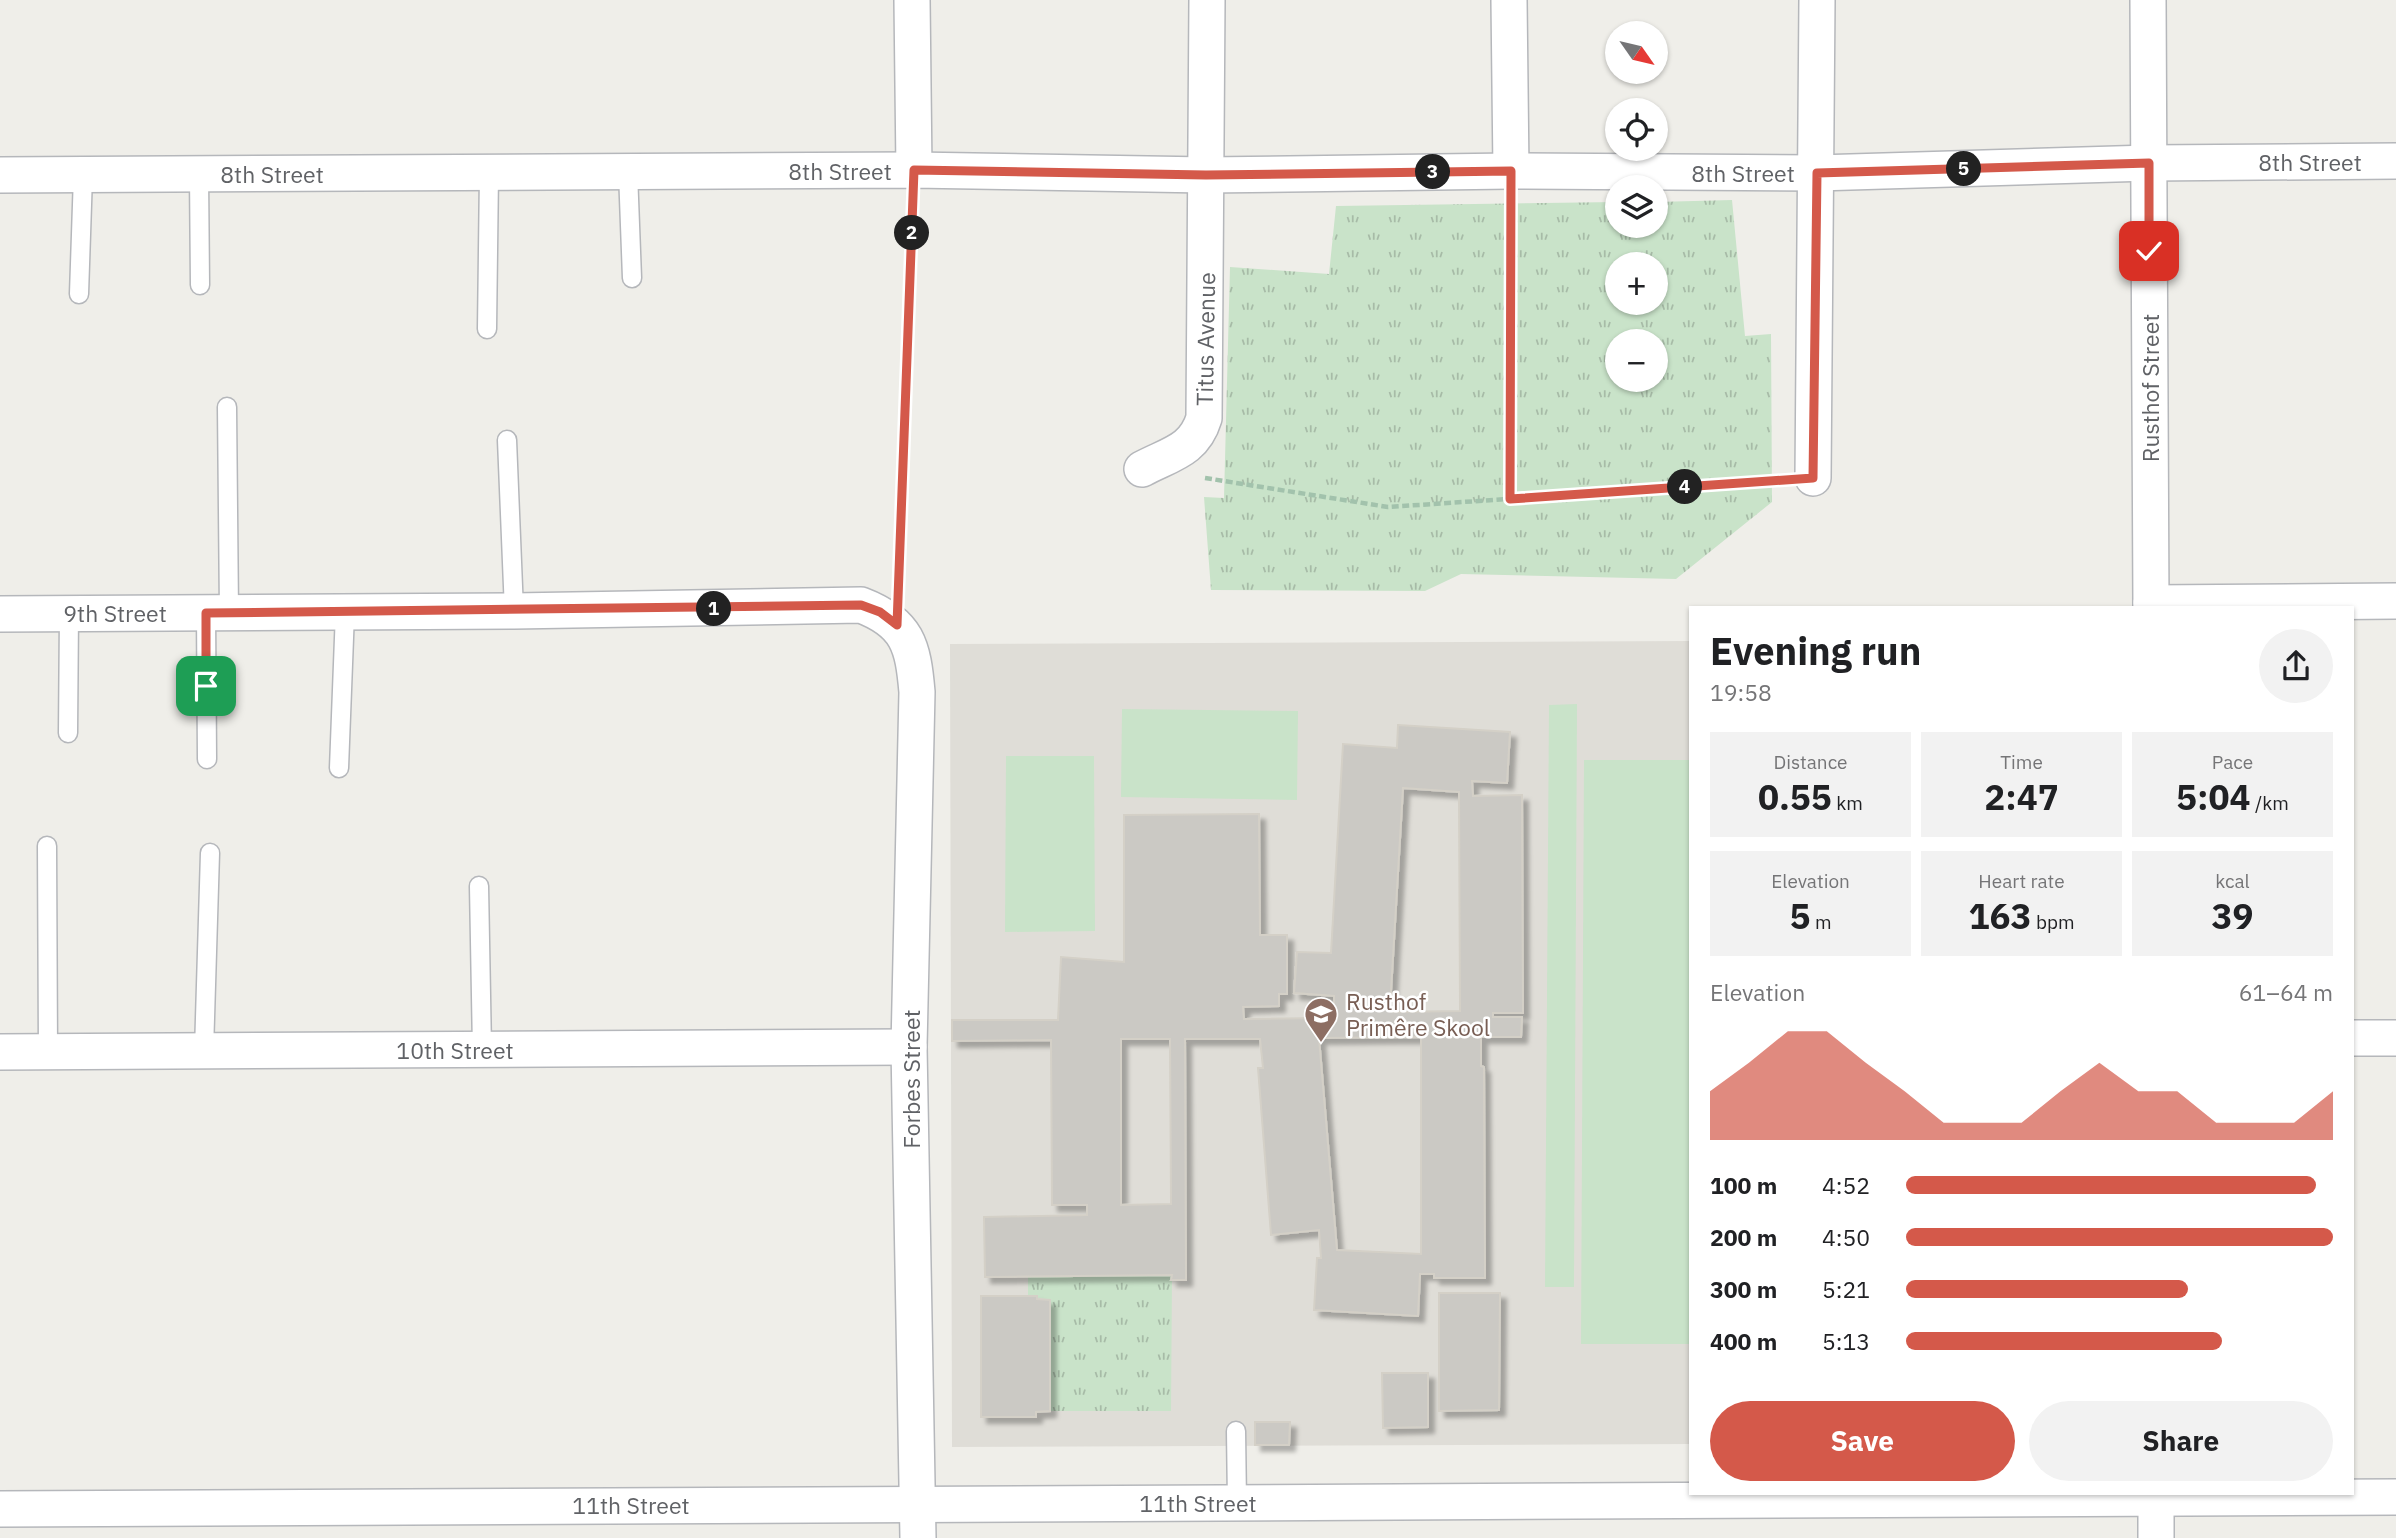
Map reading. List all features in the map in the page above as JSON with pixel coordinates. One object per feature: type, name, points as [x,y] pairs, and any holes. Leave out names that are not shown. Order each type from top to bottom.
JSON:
[{"type":"street","points":[[912,0],[914,170]]},
{"type":"street","name":"Titus Avenue","points":[[1142,468],[1191,444],[1198,436],[1204,418],[1207,0]]},
{"type":"street","points":[[1509,0],[1511,171]]},
{"type":"street","points":[[1813,478],[1817,0]]},
{"type":"street","name":"Rusthof Street","points":[[2148,0],[2151,605]]},
{"type":"street","name":"8th Street","points":[[0,175],[914,170],[1206,175],[1511,171],[1817,173],[2149,163],[2396,161]]},
{"type":"street","points":[[2151,605],[2396,601]]},
{"type":"street","name":"9th Street","points":[[0,614],[514,611],[861,605],[880,612],[897,625]]},
{"type":"street","name":"Forbes Street","points":[[897,625],[907,638],[914,658],[917,692],[909,1047],[918,1538]]},
{"type":"street","points":[[2354,1038],[2396,1038]]},
{"type":"street","name":"10th Street","points":[[0,1052],[909,1047]]},
{"type":"street","points":[[2155,1496],[2156,1538]]},
{"type":"street","name":"11th Street","points":[[0,1509],[2155,1496],[2396,1497]]},
{"type":"lane","points":[[628,172],[632,278]]},
{"type":"lane","points":[[487,329],[489,173]]},
{"type":"lane","points":[[199,174],[201,285]]},
{"type":"lane","points":[[79,294],[83,175]]},
{"type":"lane","points":[[207,759],[218,613],[227,407]]},
{"type":"lane","points":[[507,440],[514,611]]},
{"type":"lane","points":[[339,768],[345,612]]},
{"type":"lane","points":[[68,733],[69,613]]},
{"type":"lane","points":[[47,846],[48,1052]]},
{"type":"lane","points":[[204,1051],[210,853]]},
{"type":"lane","points":[[479,886],[482,1050]]},
{"type":"lane","points":[[1236,1431],[1237,1503]]},
{"type":"path","points":[[897,625],[914,170]]},
{"type":"path","points":[[1510,499],[1511,171]]},
{"type":"path","points":[[1142,468],[1388,507],[1813,478]]},
{"type":"shaded area","name":"Rusthof Primêre Skool","points":[[1689,641],[1689,1444],[952,1447],[950,644]]},
{"type":"green space","points":[[1732,200],[1745,336],[1771,334],[1772,502],[1676,579],[1461,574],[1425,591],[1211,590],[1204,497],[1224,498],[1230,267],[1329,274],[1336,206],[1605,202],[1605,238],[1668,238],[1668,202]]},
{"type":"green space","points":[[1577,704],[1574,1287],[1545,1287],[1549,705]]},
{"type":"green space","points":[[1122,709],[1298,711],[1297,800],[1121,797]]},
{"type":"green space","points":[[1006,756],[1094,756],[1095,931],[1005,932]]},
{"type":"green space","points":[[1584,760],[1689,760],[1689,1344],[1581,1344]]},
{"type":"green space","points":[[1172,1275],[1171,1411],[1050,1411],[1050,1300],[1028,1296],[1028,1277]]},
{"type":"building","points":[[1398,725],[1510,732],[1507,783],[1472,781],[1473,796],[1522,795],[1523,1013],[1493,1013],[1493,1017],[1522,1017],[1521,1037],[1481,1037],[1481,1066],[1484,1067],[1485,1278],[1434,1278],[1434,1274],[1420,1274],[1418,1316],[1314,1310],[1317,1258],[1321,1258],[1319,1230],[1271,1235],[1258,1068],[1263,1068],[1260,1039],[1185,1039],[1186,1280],[1171,1280],[1172,1275],[985,1277],[984,1217],[1087,1215],[1087,1205],[1052,1205],[1051,1040],[952,1041],[952,1020],[1058,1020],[1061,957],[1124,962],[1124,815],[1259,814],[1260,935],[1287,935],[1287,994],[1279,994],[1279,1006],[1243,1007],[1244,1019],[1334,1018],[1334,996],[1294,993],[1297,952],[1331,953],[1343,744],[1397,748]],"holes":[[[1403,788],[1459,792],[1460,1011],[1393,1012],[1391,991]],[[1421,1037],[1421,1254],[1337,1250],[1319,1038]],[[1121,1039],[1170,1039],[1171,1204],[1121,1205]]]},
{"type":"building","points":[[1439,1293],[1500,1293],[1499,1410],[1439,1411]]},
{"type":"building","points":[[981,1296],[1037,1296],[1037,1299],[1050,1300],[1050,1411],[1036,1412],[1036,1417],[981,1417]]},
{"type":"building","points":[[1382,1373],[1428,1373],[1428,1427],[1383,1428]]},
{"type":"building","points":[[1255,1422],[1290,1422],[1289,1445],[1255,1445]]},
{"type":"place","name":"Rusthof Primêre Skool","points":[[1321,1044]]},
{"type":"route","points":[[206,686],[206,613],[861,605],[880,612],[897,625],[914,170],[1206,175],[1511,171],[1510,499],[1813,478],[1817,173],[2149,163],[2149,251]]}]
